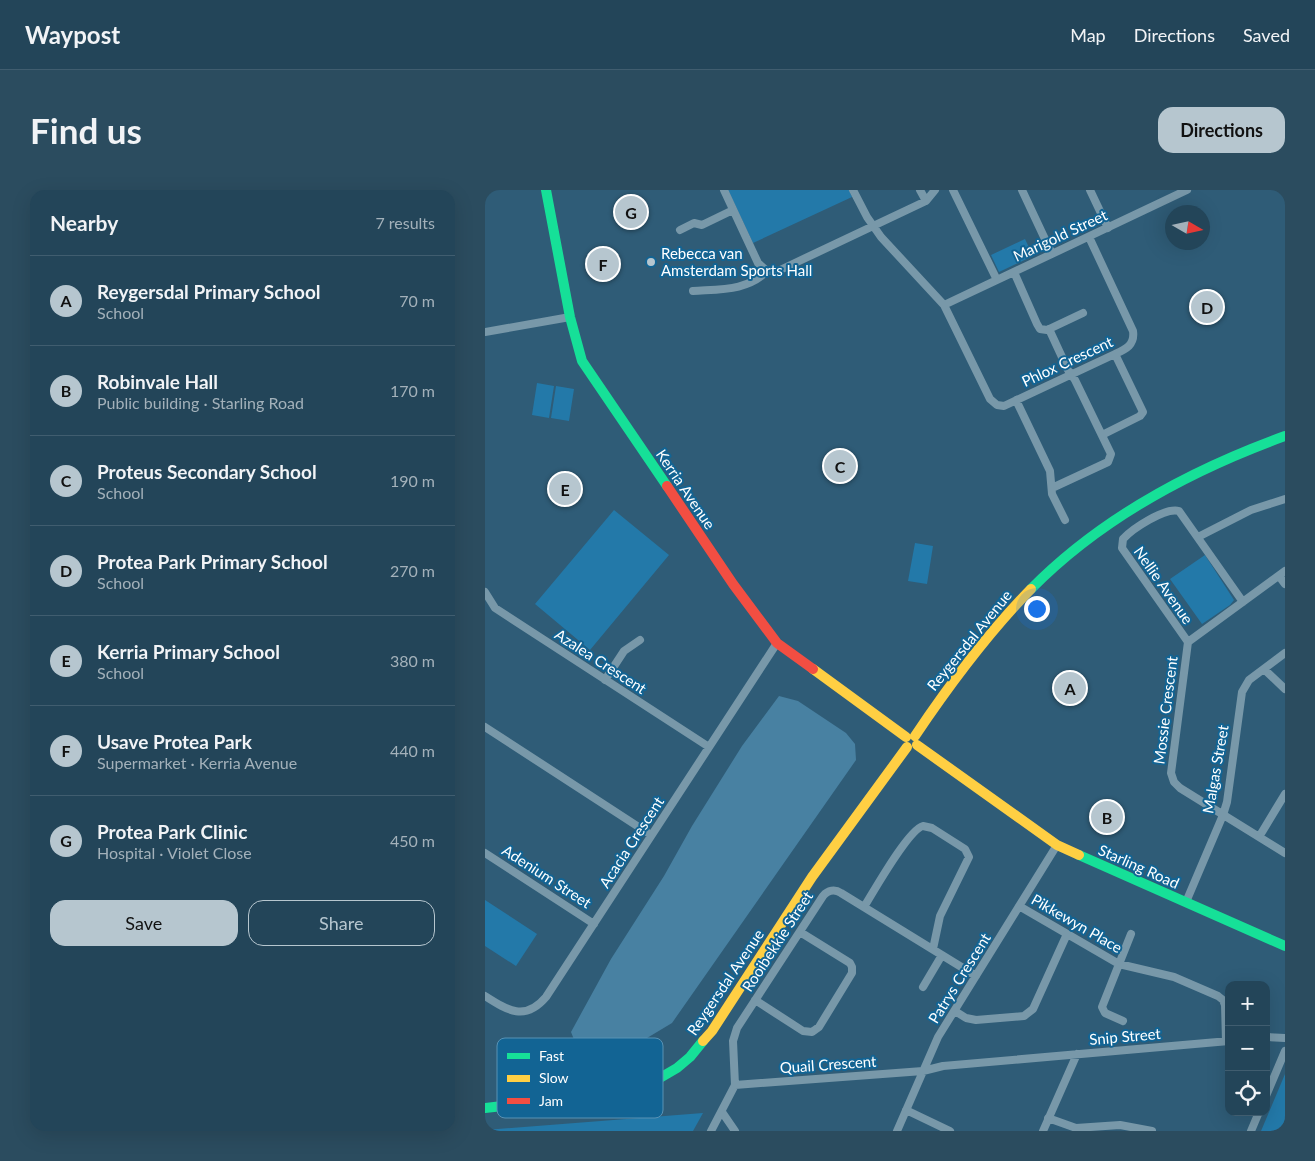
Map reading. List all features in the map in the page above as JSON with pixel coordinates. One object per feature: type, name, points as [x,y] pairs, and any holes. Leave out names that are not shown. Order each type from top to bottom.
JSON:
[{"type":"street","name":"Kerria Avenue","points":[[546,190],[570,317],[583,361],[593,377],[733,584],[777,643],[911,741]]},
{"type":"street","points":[[724,190],[759,263],[767,271],[778,271],[926,201],[935,190]]},
{"type":"street","points":[[853,190],[881,237],[944,305],[992,402],[1004,406],[1016,400],[1050,471],[1052,494],[1065,520]]},
{"type":"street","points":[[920,190],[926,201]]},
{"type":"street","points":[[953,190],[997,280]]},
{"type":"street","points":[[1022,190],[1052,254]]},
{"type":"street","points":[[1090,190],[1108,228]]},
{"type":"street","name":"Marigold Street","points":[[944,305],[1187,190]]},
{"type":"street","points":[[680,230],[694,224],[702,225],[733,210]]},
{"type":"street","name":"Phlox Crescent","points":[[1016,400],[1115,354],[1129,346],[1134,338],[1133,331],[1089,237]]},
{"type":"street","points":[[693,291],[739,287],[760,279],[767,271]]},
{"type":"street","points":[[1014,272],[1038,327],[1042,330],[1049,329],[1083,312]]},
{"type":"street","points":[[485,332],[570,317]]},
{"type":"street","points":[[1049,329],[1110,452],[1109,460],[1052,488]]},
{"type":"street","points":[[1103,435],[1140,416],[1143,412],[1115,354]]},
{"type":"street","name":"Reygersdal Avenue","points":[[663,1076],[684,1062],[712,1031],[812,878],[902,752],[995,627],[1029,590],[1073,551],[1119,516],[1172,484],[1221,460],[1285,436]]},
{"type":"street","points":[[1198,538],[1251,510],[1285,499]]},
{"type":"street","name":"Nellie Avenue","points":[[1188,642],[1123,550],[1121,545],[1124,537],[1139,525],[1173,509],[1179,511],[1243,602]]},
{"type":"street","points":[[1282,574],[1285,584]]},
{"type":"street","name":"Mossie Crescent","points":[[1282,574],[1188,642],[1172,776],[1174,782],[1180,788],[1285,853]]},
{"type":"street","name":"Azalea Crescent","points":[[485,592],[495,608],[709,747]]},
{"type":"street","points":[[605,680],[624,651],[640,640]]},
{"type":"street","name":"Acacia Crescent","points":[[485,996],[503,1008],[512,1011],[524,1011],[536,1007],[546,998],[777,643]]},
{"type":"street","name":"Malgas Street","points":[[1185,902],[1227,802],[1241,695],[1249,680],[1285,653]]},
{"type":"street","points":[[1264,669],[1285,689]]},
{"type":"street","points":[[485,727],[651,835]]},
{"type":"street","name":"Starling Road","points":[[911,741],[1057,845],[1285,946]]},
{"type":"street","points":[[1259,837],[1285,794]]},
{"type":"street","points":[[864,907],[882,877],[917,829],[923,826],[929,827],[965,849],[968,859],[940,916],[933,950]]},
{"type":"street","name":"Patrys Crescent","points":[[897,1131],[938,1037],[1057,845]]},
{"type":"street","name":"Adenium Street","points":[[485,852],[594,924]]},
{"type":"street","name":"Rooibekkie Street","points":[[711,1131],[735,1085],[734,1035],[823,896],[831,891],[838,891],[976,976]]},
{"type":"street","name":"Pikkewyn Place","points":[[1019,906],[1119,964],[1174,977],[1221,997],[1225,1004],[1226,1026]]},
{"type":"street","points":[[755,1000],[803,1031],[811,1032],[819,1027],[852,973],[852,967],[850,963],[800,932]]},
{"type":"street","points":[[955,1011],[966,1018],[976,1020],[1029,1014],[1067,934]]},
{"type":"street","points":[[1123,1021],[1105,1013],[1101,1009],[1131,934]]},
{"type":"street","points":[[923,988],[942,955]]},
{"type":"street","points":[[1270,1037],[1285,1038]]},
{"type":"street","name":"Snip Street","points":[[1043,1131],[1077,1054],[1225,1041]]},
{"type":"street","points":[[1270,1087],[1285,1051]]},
{"type":"street","name":"Quail Crescent","points":[[735,1085],[923,1071],[943,1066],[1077,1054]]},
{"type":"street","points":[[906,1110],[950,1131]]},
{"type":"street","points":[[722,1112],[735,1131]]},
{"type":"street","points":[[1251,1131],[1257,1116]]},
{"type":"street","points":[[1048,1118],[1076,1128],[1152,1131]]},
{"type":"shaded area","points":[[728,190],[849,190],[852,197],[753,243]]},
{"type":"shaded area","points":[[1025,239],[1033,256],[999,272],[991,255]]},
{"type":"shaded area","points":[[537,383],[554,386],[549,418],[532,415]]},
{"type":"shaded area","points":[[556,386],[574,389],[569,421],[551,418]]},
{"type":"shaded area","points":[[614,510],[669,555],[590,650],[535,604]]},
{"type":"shaded area","points":[[915,543],[933,546],[927,584],[908,581]]},
{"type":"shaded area","points":[[1205,555],[1234,600],[1230,605],[1202,624],[1170,579]]},
{"type":"shaded area","points":[[779,696],[798,701],[846,733],[855,744],[856,760],[672,1023],[647,1038],[573,1038],[571,1032],[611,959],[664,876],[692,826],[742,746]]},
{"type":"shaded area","points":[[485,900],[537,934],[516,966],[485,946]]},
{"type":"shaded area","points":[[1285,1074],[1285,1131],[1261,1131],[1267,1116],[1270,1116],[1270,1110]]},
{"type":"shaded area","points":[[703,1113],[693,1131],[485,1131],[639,1118],[663,1118],[663,1116]]},
{"type":"traffic: fast","points":[[546,190],[570,317],[582,361],[667,486]]},
{"type":"traffic: fast","points":[[1031,589],[1087,539],[1149,498],[1216,464],[1285,436]]},
{"type":"traffic: fast","points":[[1079,855],[1285,946]]},
{"type":"traffic: fast","points":[[663,1076],[690,1057],[703,1041]]},
{"type":"traffic: fast","points":[[485,1108],[497,1107]]},
{"type":"traffic: slow","points":[[915,736],[970,660],[1031,589]]},
{"type":"traffic: slow","points":[[813,669],[906,737]]},
{"type":"traffic: slow","points":[[917,745],[1057,845],[1079,855]]},
{"type":"traffic: slow","points":[[703,1041],[712,1031],[812,877],[907,747]]},
{"type":"traffic: jam","points":[[667,486],[733,584],[777,643],[813,669]]},
{"type":"place","name":"Protea Park Clinic","points":[[631,212]]},
{"type":"place","name":"Rebecca van Amsterdam Sports Hall","points":[[651,262]]},
{"type":"place","name":"Usave Protea Park","points":[[603,264]]},
{"type":"place","name":"Protea Park Primary School","points":[[1207,307]]},
{"type":"place","name":"Proteus Secondary School","points":[[840,466]]},
{"type":"place","name":"Kerria Primary School","points":[[565,489]]},
{"type":"place","name":"Reygersdal Primary School","points":[[1070,688]]},
{"type":"place","name":"Robinvale Hall","points":[[1107,817]]}]
